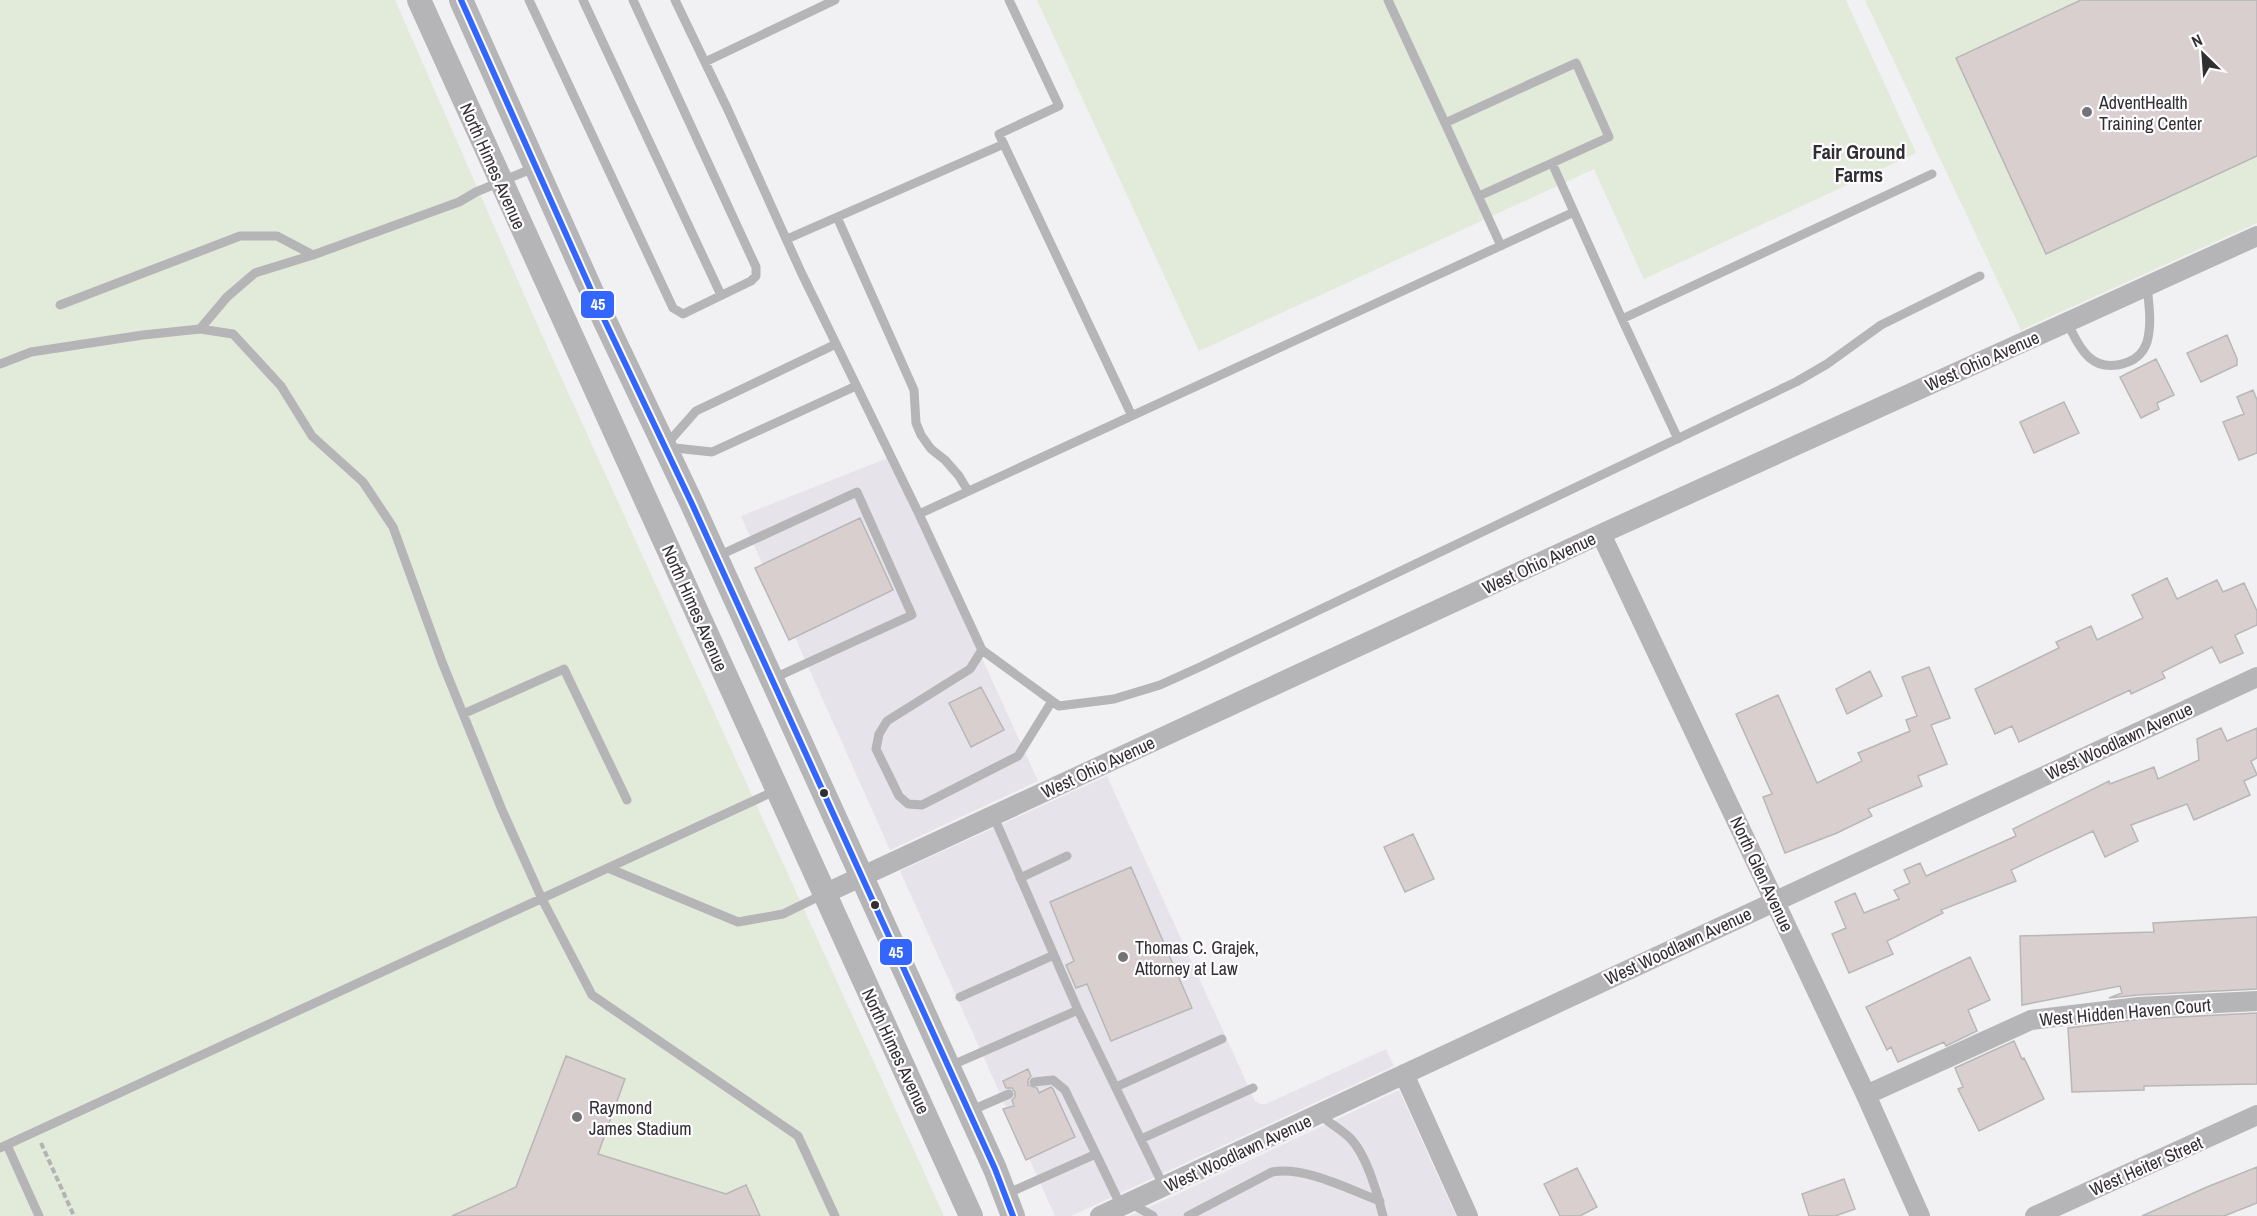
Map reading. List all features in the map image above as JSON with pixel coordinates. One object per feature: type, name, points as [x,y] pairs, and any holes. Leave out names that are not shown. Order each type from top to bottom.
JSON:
[{"type":"street","name":"North Himes Avenue","points":[[419,0],[971,1216]]},
{"type":"street","points":[[461,0],[995,1169],[1009,1205]]},
{"type":"street","name":"West Ohio Avenue","points":[[824,894],[1601,534],[2257,236]]},
{"type":"street","points":[[631,464],[664,446]]},
{"type":"street","name":"North Glen Avenue","points":[[1601,534],[1866,1095],[1920,1216]]},
{"type":"street","name":"West Woodlawn Avenue","points":[[1100,1216],[1774,900],[2257,677]]},
{"type":"street","name":"West Hidden Haven Court","points":[[1866,1095],[2031,1020],[2139,1007],[2257,1001]]},
{"type":"street","points":[[1404,1074],[1468,1216]]},
{"type":"street","name":"West Heiter Street","points":[[2035,1216],[2257,1115]]},
{"type":"lane","points":[[529,0],[673,308],[683,314],[751,281],[756,276],[756,267],[633,0]]},
{"type":"lane","points":[[583,0],[721,295]]},
{"type":"lane","points":[[675,0],[982,650],[1059,706],[1114,699],[1160,685],[1796,382],[1827,364],[1881,325],[1980,276]]},
{"type":"lane","points":[[705,62],[836,0]]},
{"type":"lane","points":[[1009,0],[1059,106],[999,134],[1132,416]]},
{"type":"lane","points":[[1388,0],[1501,246]]},
{"type":"lane","points":[[1445,123],[1576,63],[1609,137],[1479,196]]},
{"type":"lane","points":[[787,239],[1004,144]]},
{"type":"lane","points":[[1552,163],[1678,440]]},
{"type":"lane","points":[[200,329],[227,297],[255,273],[313,255],[459,201],[536,167]]},
{"type":"lane","points":[[1622,319],[1932,174]]},
{"type":"lane","points":[[919,514],[1574,212]]},
{"type":"lane","points":[[837,217],[914,390],[916,423],[921,435],[959,476],[968,491]]},
{"type":"lane","points":[[60,305],[240,236],[277,236],[313,255]]},
{"type":"lane","points":[[2067,322],[2076,342],[2095,363],[2114,367],[2136,359],[2146,344],[2150,313],[2146,286]]},
{"type":"lane","points":[[0,364],[31,352],[78,343],[200,329],[233,334],[281,386],[312,436],[363,482],[393,527],[442,662],[502,810],[542,899],[592,995],[798,1136],[835,1216]]},
{"type":"lane","points":[[664,446],[696,411],[836,345]]},
{"type":"lane","points":[[664,446],[712,452],[856,386]]},
{"type":"lane","points":[[716,557],[856,492],[912,615],[771,679]]},
{"type":"lane","points":[[982,650],[970,669],[887,721],[879,734],[876,749],[899,796],[908,804],[922,805],[1018,756],[1052,700]]},
{"type":"lane","points":[[463,714],[564,669],[627,800]]},
{"type":"lane","points":[[39,1216],[3,1146],[777,790]]},
{"type":"lane","points":[[993,815],[1078,1010],[1164,1187]]},
{"type":"lane","points":[[1020,878],[1067,856]]},
{"type":"lane","points":[[608,868],[738,922],[783,914],[824,894]]},
{"type":"lane","points":[[960,997],[1054,955]]},
{"type":"lane","points":[[948,1067],[1078,1010]]},
{"type":"lane","points":[[1116,1088],[1222,1039]]},
{"type":"lane","points":[[1034,1082],[1053,1080],[1065,1090],[1096,1154],[1126,1204],[1153,1216]]},
{"type":"lane","points":[[1141,1139],[1253,1088]]},
{"type":"lane","points":[[968,1112],[1009,1094]]},
{"type":"lane","points":[[1319,1115],[1349,1137],[1358,1148],[1380,1201],[1383,1216]]},
{"type":"lane","points":[[1009,1205],[1030,1183],[1096,1154]]},
{"type":"lane","points":[[1188,1216],[1272,1172],[1284,1170],[1300,1172],[1380,1201]]},
{"type":"path","points":[[36,1131],[74,1216]]},
{"type":"shaded area","points":[[890,457],[1038,781],[890,850],[741,516]]},
{"type":"shaded area","points":[[1107,776],[1255,1101],[1266,1104],[1386,1049],[1394,1066],[1071,1216],[1055,1216],[900,871]]},
{"type":"shaded area","points":[[1399,1090],[1456,1216],[1129,1216],[1169,1198]]},
{"type":"green space","points":[[0,0],[395,0],[540,331],[944,1216],[0,1216]]},
{"type":"green space","points":[[1037,0],[1846,0],[1916,153],[1644,279],[1594,169],[1199,351]]},
{"type":"green space","name":"AdventHealth Training Center","points":[[1865,0],[2257,0],[2257,223],[2021,330]]},
{"type":"building","points":[[2081,0],[2257,0],[2257,156],[2046,254],[1956,58]]},
{"type":"building","points":[[2227,335],[2237,359],[2237,365],[2201,382],[2187,353]]},
{"type":"building","points":[[2156,359],[2174,395],[2157,403],[2159,409],[2141,418],[2120,377]]},
{"type":"building","points":[[2253,390],[2257,400],[2257,453],[2239,460],[2223,422],[2244,414],[2237,397]]},
{"type":"building","points":[[2064,402],[2079,433],[2034,453],[2020,422]]},
{"type":"building","points":[[860,518],[893,590],[789,640],[755,568]]},
{"type":"building","points":[[2167,578],[2177,599],[2217,580],[2223,592],[2244,583],[2257,611],[2257,625],[2235,635],[2243,653],[2220,663],[2212,647],[2162,672],[2165,678],[2131,694],[2130,690],[2019,742],[2012,726],[1995,734],[1975,689],[2059,648],[2056,642],[2091,626],[2097,640],[2143,618],[2132,595]]},
{"type":"building","points":[[1929,667],[1950,718],[1931,725],[1947,764],[1918,776],[1922,786],[1868,809],[1872,816],[1837,833],[1785,853],[1763,797],[1772,794],[1736,714],[1778,695],[1817,783],[1862,761],[1858,753],[1910,731],[1906,720],[1917,716],[1902,677]]},
{"type":"building","points":[[1870,671],[1882,696],[1847,714],[1836,689]]},
{"type":"building","points":[[981,687],[1004,730],[971,747],[949,703]]},
{"type":"building","points":[[2221,728],[2227,741],[2257,728],[2257,758],[2251,761],[2257,775],[2244,781],[2250,795],[2194,820],[2187,804],[2131,825],[2138,841],[2105,857],[2093,831],[2011,870],[2016,881],[1941,910],[1943,913],[1887,941],[1893,954],[1849,973],[1832,934],[1846,928],[1835,902],[1855,893],[1864,913],[1899,899],[1894,890],[1910,883],[1904,870],[1920,863],[1926,876],[2016,836],[2013,829],[2109,781],[2110,784],[2154,767],[2158,779],[2199,760],[2197,739]]},
{"type":"building","points":[[1413,834],[1434,879],[1405,892],[1384,847]]},
{"type":"building","points":[[1131,867],[1192,1008],[1111,1041],[1087,984],[1076,988],[1066,965],[1074,961],[1050,902]]},
{"type":"building","points":[[2257,917],[2257,989],[2109,998],[2122,993],[2120,986],[2022,1005],[2020,936],[2154,932],[2153,923]]},
{"type":"building","points":[[1970,957],[1990,1000],[1968,1010],[1977,1031],[1946,1046],[1944,1042],[1898,1062],[1891,1047],[1887,1050],[1866,1007]]},
{"type":"building","points":[[2257,1013],[2257,1084],[2144,1086],[2144,1090],[2072,1092],[2068,1028],[2140,1019]]},
{"type":"building","points":[[2014,1041],[2044,1099],[1979,1131],[1958,1089],[1963,1087],[1955,1068]]},
{"type":"building","name":"Raymond James Stadium","points":[[566,1056],[625,1079],[598,1154],[726,1194],[746,1185],[760,1216],[452,1216],[516,1187]]},
{"type":"building","points":[[1028,1069],[1031,1076],[1028,1085],[1037,1088],[1039,1093],[1051,1087],[1053,1089],[1075,1137],[1026,1160],[1003,1109],[1014,1106],[1012,1100],[1015,1092],[1012,1088],[1006,1088],[1003,1081]]},
{"type":"building","points":[[2257,1167],[2257,1203],[2224,1216],[2142,1216],[2207,1187]]},
{"type":"building","points":[[1577,1168],[1597,1207],[1580,1216],[1560,1216],[1544,1184]]},
{"type":"building","points":[[1844,1179],[1855,1209],[1835,1216],[1809,1216],[1802,1194]]},
{"type":"transit line","name":"45","points":[[461,0],[604,319],[692,504],[995,1169],[1013,1216]]},
{"type":"place","name":"AdventHealth Training Center","points":[[2087,112]]},
{"type":"place","name":"Thomas C. Grajek, Attorney at Law","points":[[1123,957]]},
{"type":"place","name":"Raymond James Stadium","points":[[577,1117]]},
{"type":"district","name":"Fair Ground Farms","points":[[1859,162]]}]
